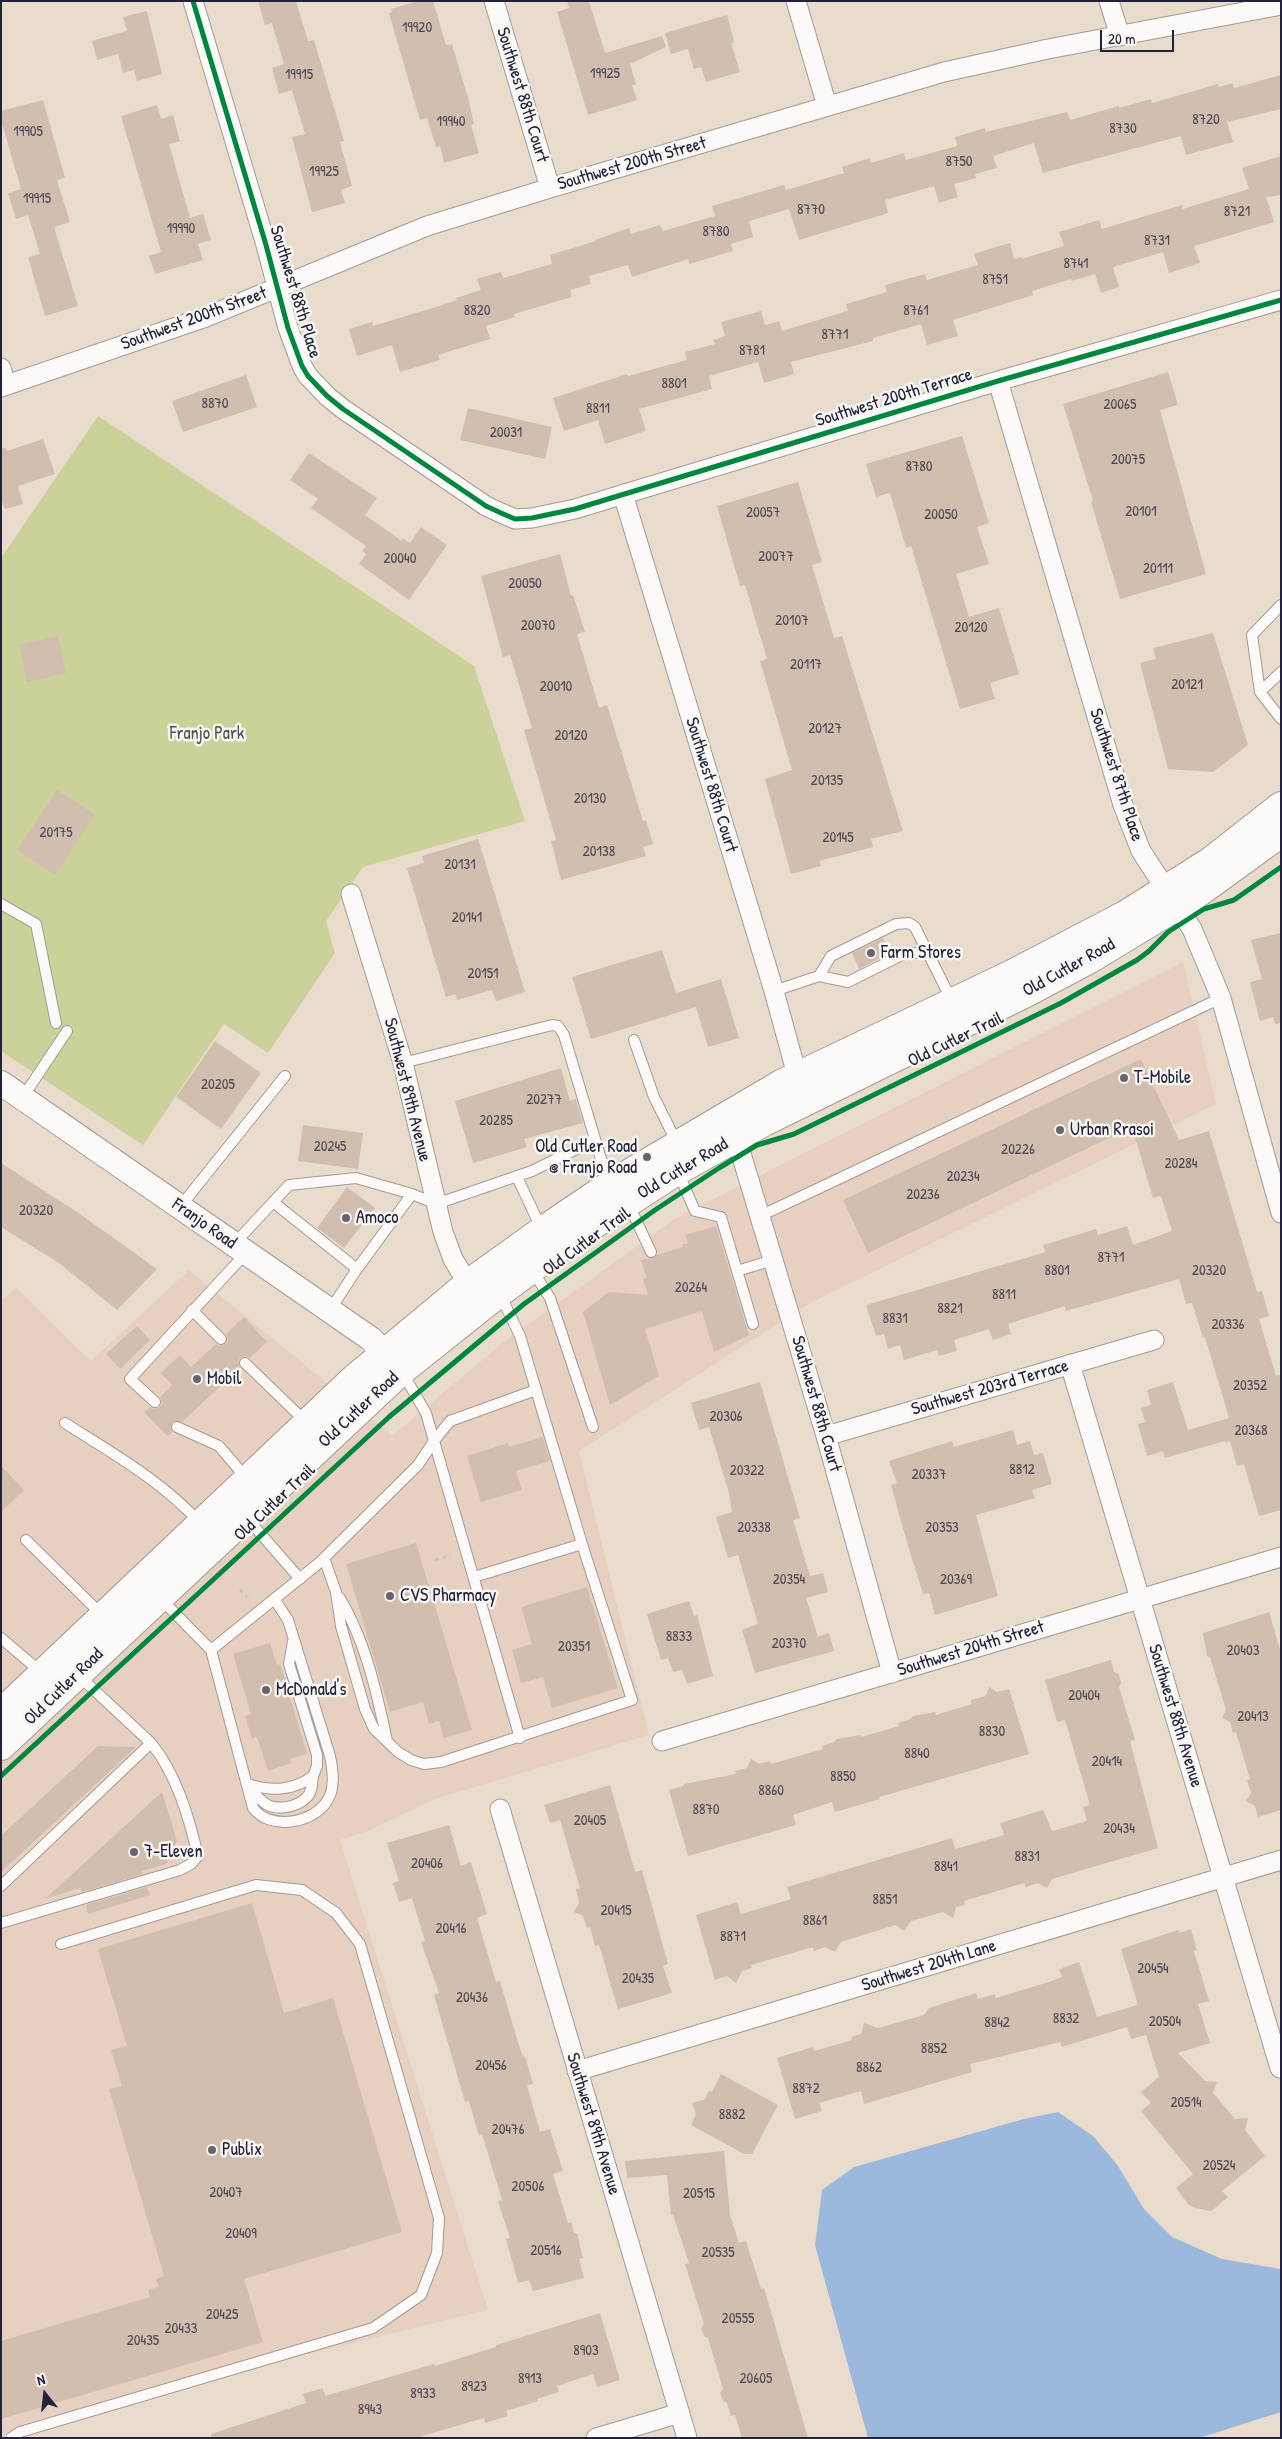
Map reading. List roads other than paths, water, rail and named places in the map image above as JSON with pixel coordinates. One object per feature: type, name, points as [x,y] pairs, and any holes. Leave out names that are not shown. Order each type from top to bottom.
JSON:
[{"type":"main road","name":"Old Cutler Road","points":[[1172,898],[1211,861],[1281,806]]},
{"type":"main road","name":"Old Cutler Road","points":[[681,1159],[736,1137],[958,1012],[1082,938],[1172,898],[1243,862],[1281,833]]},
{"type":"main road","name":"Old Cutler Road","points":[[210,1533],[245,1516],[468,1284],[542,1231],[620,1193],[681,1159],[797,1075],[958,1012]]},
{"type":"main road","name":"Old Cutler Road","points":[[1,1712],[63,1668],[210,1533],[248,1480],[307,1424],[393,1361],[499,1293],[532,1269],[620,1193]]},
{"type":"main road","name":"Old Cutler Road","points":[[1,1746],[63,1668]]},
{"type":"street","name":"Southwest 88th Place","points":[[193,1],[277,288],[302,366],[327,396],[486,506],[515,519]]},
{"type":"street","name":"Southwest 88th Court","points":[[494,1],[550,188]]},
{"type":"street","points":[[796,1],[827,106]]},
{"type":"street","points":[[1109,1],[1120,36]]},
{"type":"street","name":"Southwest 200th Street","points":[[3,380],[206,317],[427,226],[827,106],[944,72],[1281,5]]},
{"type":"street","name":"Southwest 200th Terrace","points":[[515,519],[553,514],[623,494],[998,381],[1281,300]]},
{"type":"street","name":"Southwest 87th Place","points":[[998,381],[1122,805],[1141,851],[1192,929],[1221,998],[1277,1185],[1281,1213]]},
{"type":"street","name":"Southwest 88th Court","points":[[623,494],[774,991],[797,1075]]},
{"type":"street","name":"Southwest 89th Avenue","points":[[351,894],[402,1063],[448,1246],[468,1284]]},
{"type":"street","name":"Franjo Road","points":[[1,1083],[371,1339],[393,1361]]},
{"type":"street","name":"Southwest 88th Court","points":[[736,1137],[826,1436],[892,1672]]},
{"type":"street","name":"Southwest 203rd Terrace","points":[[826,1436],[1154,1340]]},
{"type":"street","name":"Southwest 88th Avenue","points":[[1070,1364],[1280,2068]]},
{"type":"street","name":"Southwest 204th Street","points":[[662,1741],[1281,1557]]},
{"type":"street","name":"Southwest 89th Avenue","points":[[500,1809],[687,2438]]},
{"type":"street","name":"Southwest 204th Lane","points":[[577,2071],[1281,1860]]},
{"type":"street","points":[[596,2438],[680,2413]]},
{"type":"lane","points":[[1281,605],[1252,635],[1260,692],[1281,719]]},
{"type":"lane","points":[[1260,692],[1281,672]]},
{"type":"lane","points":[[1,904],[36,924],[56,1023]]},
{"type":"lane","points":[[819,976],[831,956],[902,923],[909,923],[915,927],[958,1012]]},
{"type":"lane","points":[[774,991],[819,976],[848,982],[904,954],[928,952]]},
{"type":"lane","points":[[760,1216],[1221,998]]},
{"type":"lane","points":[[402,1063],[552,1025],[558,1026],[564,1034],[601,1159],[651,1252]]},
{"type":"lane","points":[[23,1097],[68,1031]]},
{"type":"lane","points":[[634,1040],[654,1097],[681,1159],[695,1212],[721,1217],[753,1324]]},
{"type":"lane","points":[[180,1207],[285,1076]]},
{"type":"lane","points":[[155,1402],[130,1380],[192,1310],[273,1202],[290,1185],[356,1178],[412,1194],[436,1204],[517,1177],[595,1140]]},
{"type":"lane","points":[[517,1177],[542,1231]]},
{"type":"lane","points":[[330,1311],[357,1269],[412,1194]]},
{"type":"lane","points":[[273,1202],[357,1269]]},
{"type":"lane","points":[[737,1270],[773,1260]]},
{"type":"lane","points":[[532,1269],[550,1298],[593,1427]]},
{"type":"lane","points":[[324,1558],[336,1592],[341,1626],[365,1709],[374,1729],[398,1752],[424,1764],[441,1762],[520,1738],[632,1700],[582,1544],[520,1336],[499,1293]]},
{"type":"lane","points":[[192,1310],[221,1339]]},
{"type":"lane","points":[[393,1361],[426,1414],[520,1738]]},
{"type":"lane","points":[[245,1363],[307,1424]]},
{"type":"lane","points":[[211,1650],[275,1600],[324,1558],[418,1466],[450,1421],[536,1390]]},
{"type":"lane","points":[[66,1423],[150,1479],[186,1507],[210,1533]]},
{"type":"lane","points":[[177,1427],[219,1446],[248,1480]]},
{"type":"lane","points":[[245,1516],[300,1579]]},
{"type":"lane","points":[[26,1540],[112,1625]]},
{"type":"lane","points":[[474,1577],[582,1544]]},
{"type":"lane","points":[[150,1588],[211,1650],[253,1808],[258,1815],[275,1822],[308,1816],[326,1804],[331,1792],[333,1778],[330,1756],[294,1638],[288,1620],[275,1600]]},
{"type":"lane","points":[[1,1638],[63,1668],[151,1743],[164,1759],[190,1826],[198,1856],[191,1864],[180,1870],[1,1923]]},
{"type":"lane","points":[[246,1784],[263,1802],[277,1808],[287,1807],[307,1798],[311,1790],[317,1766],[316,1755],[289,1664],[294,1638]]},
{"type":"lane","points":[[1,1886],[151,1743]]},
{"type":"lane","points":[[246,1784],[273,1790],[295,1786],[313,1776]]},
{"type":"lane","points":[[10,2438],[20,2432],[373,2328],[421,2295],[437,2253],[439,2218],[360,1944],[336,1913],[302,1890],[256,1886],[61,1944]]},
{"type":"water","points":[[1058,2112],[1093,2136],[1118,2166],[1144,2209],[1172,2237],[1222,2259],[1281,2269],[1281,2412],[1199,2438],[868,2438],[815,2245],[822,2190],[854,2167],[1024,2119]]},
{"type":"place","name":"Farm Stores","points":[[871,953]]},
{"type":"place","name":"T-Mobile","points":[[1124,1078]]},
{"type":"place","name":"Urban Rrasoi","points":[[1060,1130]]},
{"type":"place","name":"Old Cutler Road @ Franjo Road","points":[[647,1157]]},
{"type":"place","name":"Amoco","points":[[346,1218]]},
{"type":"place","name":"Mobil","points":[[197,1379]]},
{"type":"place","name":"CVS Pharmacy","points":[[390,1596]]},
{"type":"place","name":"McDonald's","points":[[266,1690]]},
{"type":"place","name":"7-Eleven","points":[[134,1852]]},
{"type":"place","name":"Publix","points":[[212,2150]]},
{"type":"park label","name":"Franjo Park","points":[[207,734]]}]
